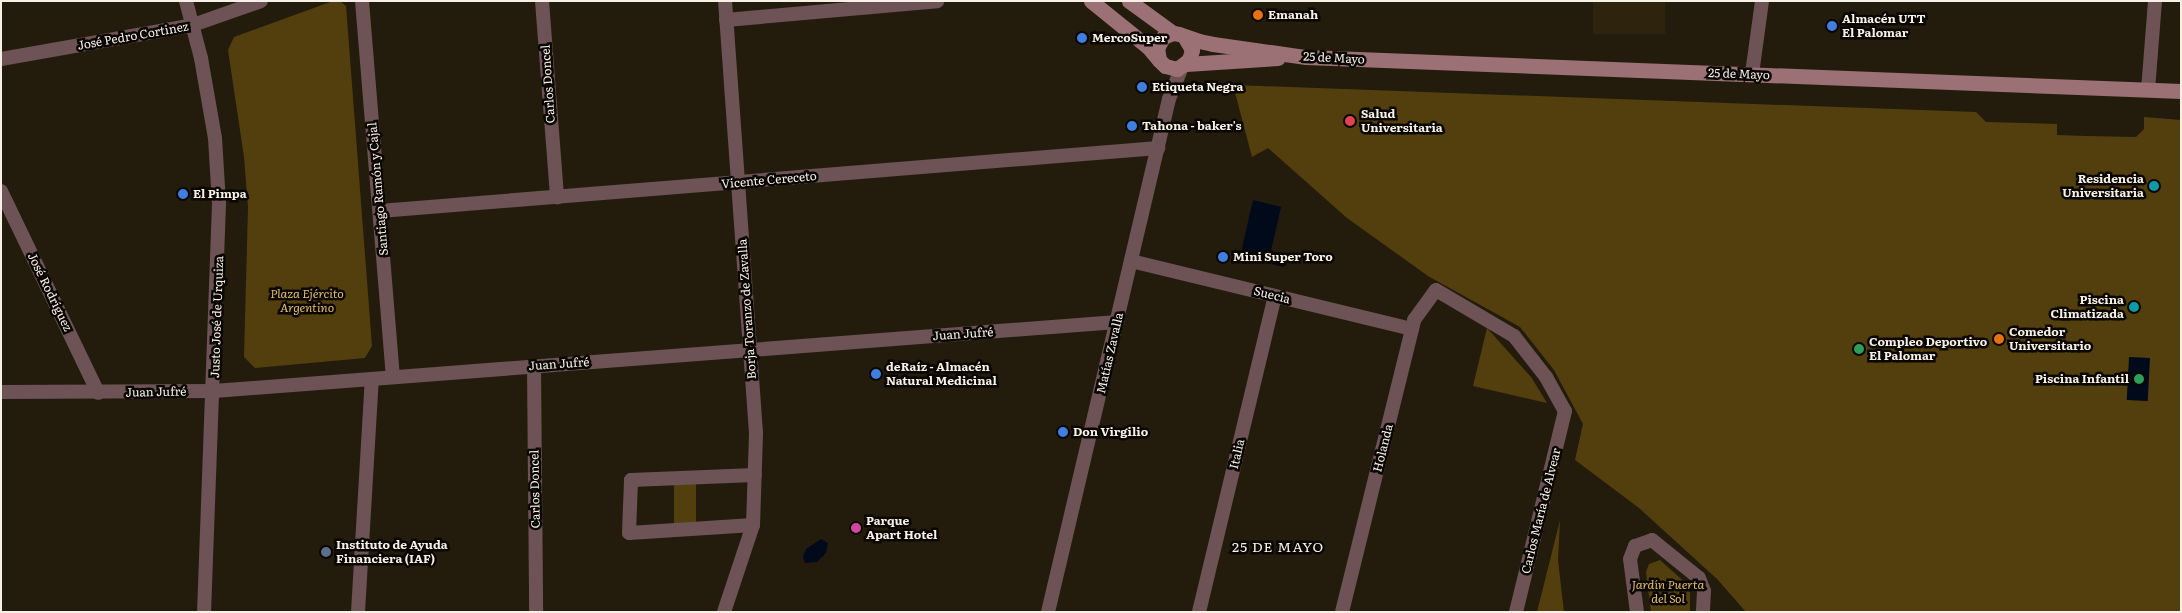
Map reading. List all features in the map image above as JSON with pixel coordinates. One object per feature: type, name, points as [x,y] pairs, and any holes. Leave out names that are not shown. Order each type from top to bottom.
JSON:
[{"type":"street","name":"Justo José de Urquiza","points":[[186,1],[201,58],[218,169],[219,262],[204,612]]},
{"type":"street","name":"José Pedro Cortinez","points":[[1,59],[193,25],[261,1]]},
{"type":"street","name":"Santiago Ramón y Cajal","points":[[362,1],[393,377]]},
{"type":"street","name":"Carlos Doncel","points":[[542,1],[557,197]]},
{"type":"street","name":"Borja Toranzo de Zavalla","points":[[724,612],[753,525],[756,433],[725,1]]},
{"type":"street","points":[[726,20],[937,1]]},
{"type":"street","points":[[1091,1],[1148,47],[1161,62],[1171,68],[1184,66],[1192,50],[1178,35],[1159,42],[1161,62]]},
{"type":"street","name":"25 de Mayo","points":[[1128,1],[1178,35],[1297,56]]},
{"type":"street","points":[[1752,74],[1762,1]]},
{"type":"street","points":[[2148,90],[2155,1]]},
{"type":"street","name":"25 de Mayo","points":[[1184,66],[1297,56],[2181,91]]},
{"type":"street","name":"Matías Zavalla","points":[[1161,62],[1170,94]]},
{"type":"street","name":"Matías Zavalla","points":[[1048,612],[1170,94],[1184,66]]},
{"type":"street","name":"Vicente Cereceto","points":[[380,211],[1158,148]]},
{"type":"street","name":"José Rodríguez","points":[[1,192],[98,393]]},
{"type":"street","name":"Suecia","points":[[1132,261],[1412,330]]},
{"type":"street","name":"Holanda","points":[[1342,612],[1412,330],[1420,309],[1436,290],[1514,336],[1546,377],[1565,411]]},
{"type":"street","name":"Italia","points":[[1199,612],[1275,296]]},
{"type":"street","name":"Juan Jufré","points":[[1,392],[214,391],[1117,322]]},
{"type":"street","name":"Carlos Doncel","points":[[534,366],[536,612]]},
{"type":"street","points":[[358,612],[372,379]]},
{"type":"street","name":"Carlos María de Alvear","points":[[1516,612],[1565,411]]},
{"type":"street","points":[[753,525],[629,534],[631,480],[755,474]]},
{"type":"street","points":[[1637,612],[1630,559],[1635,546],[1652,540],[1699,578],[1704,591],[1703,612]]},
{"type":"shaded area","points":[[1593,1],[1665,1],[1665,34],[1593,34]]},
{"type":"green space","name":"Plaza Ejército Argentino","points":[[333,1],[340,1],[346,6],[372,346],[365,358],[255,368],[244,357],[248,207],[244,157],[228,50],[234,37]]},
{"type":"green space","name":"Compleo Deportivo El Palomar","points":[[1233,85],[1976,112],[1986,122],[2057,124],[2057,135],[2136,137],[2144,129],[2144,117],[2181,120],[2181,612],[1746,612],[1717,579],[1639,508],[1575,460],[1583,424],[1554,370],[1520,327],[1428,276],[1347,218],[1268,148],[1252,157]]},
{"type":"green space","points":[[1487,328],[1531,377],[1547,403],[1473,386]]},
{"type":"green space","points":[[674,484],[696,484],[696,523],[674,523]]},
{"type":"green space","points":[[1560,520],[1558,560],[1564,612],[1537,612]]},
{"type":"green space","name":"Jardín Puerta del Sol","points":[[1660,560],[1690,587],[1690,612],[1651,612],[1646,572],[1649,564]]},
{"type":"water","points":[[1253,200],[1281,207],[1271,251],[1286,255],[1284,267],[1240,257]]},
{"type":"water","name":"Piscina Infantil","points":[[2129,357],[2150,358],[2148,401],[2127,400]]},
{"type":"water","points":[[821,539],[828,543],[826,553],[817,562],[805,563],[803,557],[806,549]]},
{"type":"place","name":"Emanah","points":[[1258,15]]},
{"type":"place","name":"Almacén UTT El Palomar","points":[[1832,26]]},
{"type":"place","name":"MercoSuper","points":[[1082,38]]},
{"type":"place","name":"Etiqueta Negra","points":[[1142,87]]},
{"type":"place","name":"Salud Universitaria","points":[[1350,121]]},
{"type":"place","name":"Tahona - baker's","points":[[1132,126]]},
{"type":"place","name":"Residencia Universitaria","points":[[2154,186]]},
{"type":"place","name":"El Pimpa","points":[[183,194]]},
{"type":"place","name":"Mini Super Toro","points":[[1223,257]]},
{"type":"place","name":"Piscina Climatizada","points":[[2134,307]]},
{"type":"place","name":"Comedor Universitario","points":[[1999,339]]},
{"type":"place","name":"Compleo Deportivo El Palomar","points":[[1859,349]]},
{"type":"place","name":"deRaíz - Almacén Natural Medicinal","points":[[876,374]]},
{"type":"place","name":"Piscina Infantil","points":[[2139,379]]},
{"type":"place","name":"Don Virgilio","points":[[1063,432]]},
{"type":"place","name":"Parque Apart Hotel","points":[[856,528]]},
{"type":"place","name":"Instituto de Ayuda Financiera (IAF)","points":[[326,552]]},
{"type":"district","name":"25 DE MAYO","points":[[1278,546]]}]
